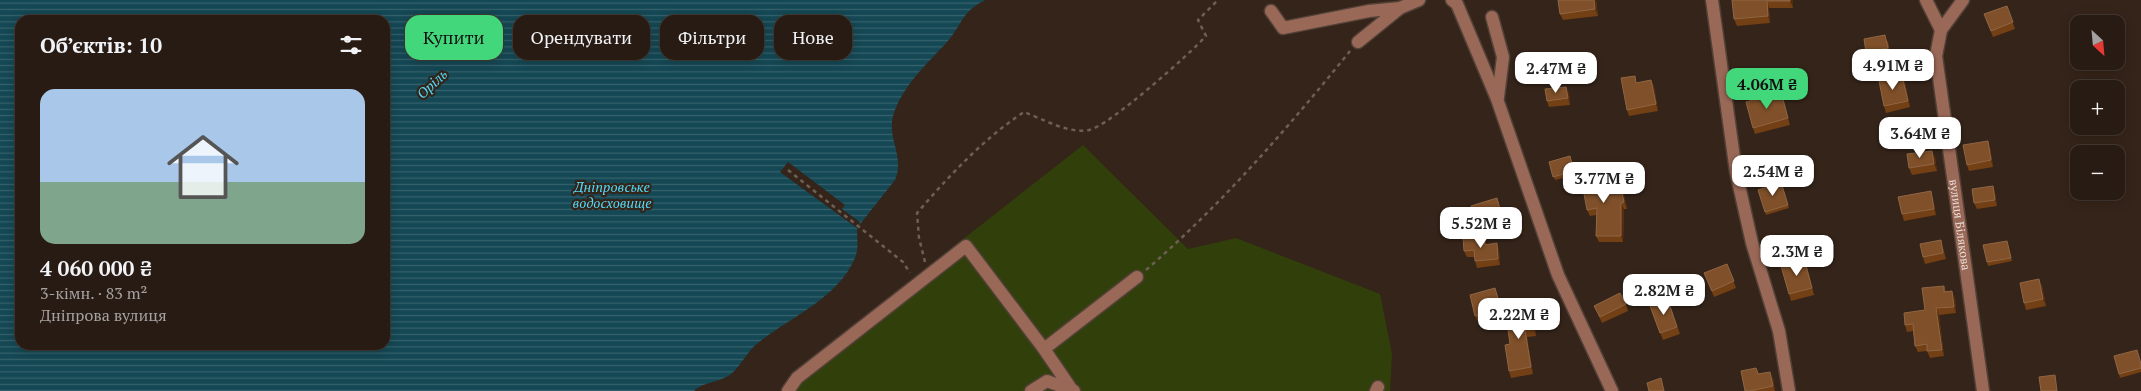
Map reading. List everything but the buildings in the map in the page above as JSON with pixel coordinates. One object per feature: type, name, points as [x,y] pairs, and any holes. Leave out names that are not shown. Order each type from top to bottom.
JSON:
[{"type":"street","points":[[1358,42],[1400,8],[1419,0]]},
{"type":"street","points":[[1452,0],[1457,4],[1497,99],[1558,275],[1612,391]]},
{"type":"street","points":[[1712,0],[1736,172],[1752,243],[1779,331],[1789,391]]},
{"type":"street","points":[[1926,0],[1940,30],[1963,0]]},
{"type":"street","points":[[1270,11],[1283,28],[1369,11],[1400,8]]},
{"type":"street","points":[[1492,17],[1503,58],[1497,99]]},
{"type":"street","name":"вулиця Білякова","points":[[1940,30],[1936,56],[1983,391]]},
{"type":"street","points":[[788,391],[797,378],[966,246],[1074,391]]},
{"type":"street","points":[[1044,349],[1137,277]]},
{"type":"street","points":[[1031,391],[1048,381],[1074,391]]},
{"type":"path","points":[[928,276],[919,238],[917,213],[947,180],[1003,126],[1024,112],[1069,130],[1090,130],[1124,108],[1192,51],[1206,36],[1198,20],[1218,0]]},
{"type":"path","points":[[1137,277],[1192,228],[1260,160],[1358,42]]},
{"type":"path","points":[[788,170],[904,262],[918,284]]},
{"type":"green space","points":[[1083,145],[1188,249],[1236,238],[1380,294],[1392,354],[1390,391],[786,391],[827,346]]},
{"type":"water","name":"Дніпровське водосховище","points":[[0,0],[985,0],[966,14],[952,36],[923,67],[902,95],[893,116],[892,124],[898,172],[895,180],[857,228],[856,254],[847,272],[826,296],[755,346],[731,374],[694,391],[0,391]]},
{"type":"pier","points":[[788,162],[845,205],[842,209],[860,222],[857,228],[780,172]]},
{"type":"water label","name":"Оріль","points":[[432,84]]}]
